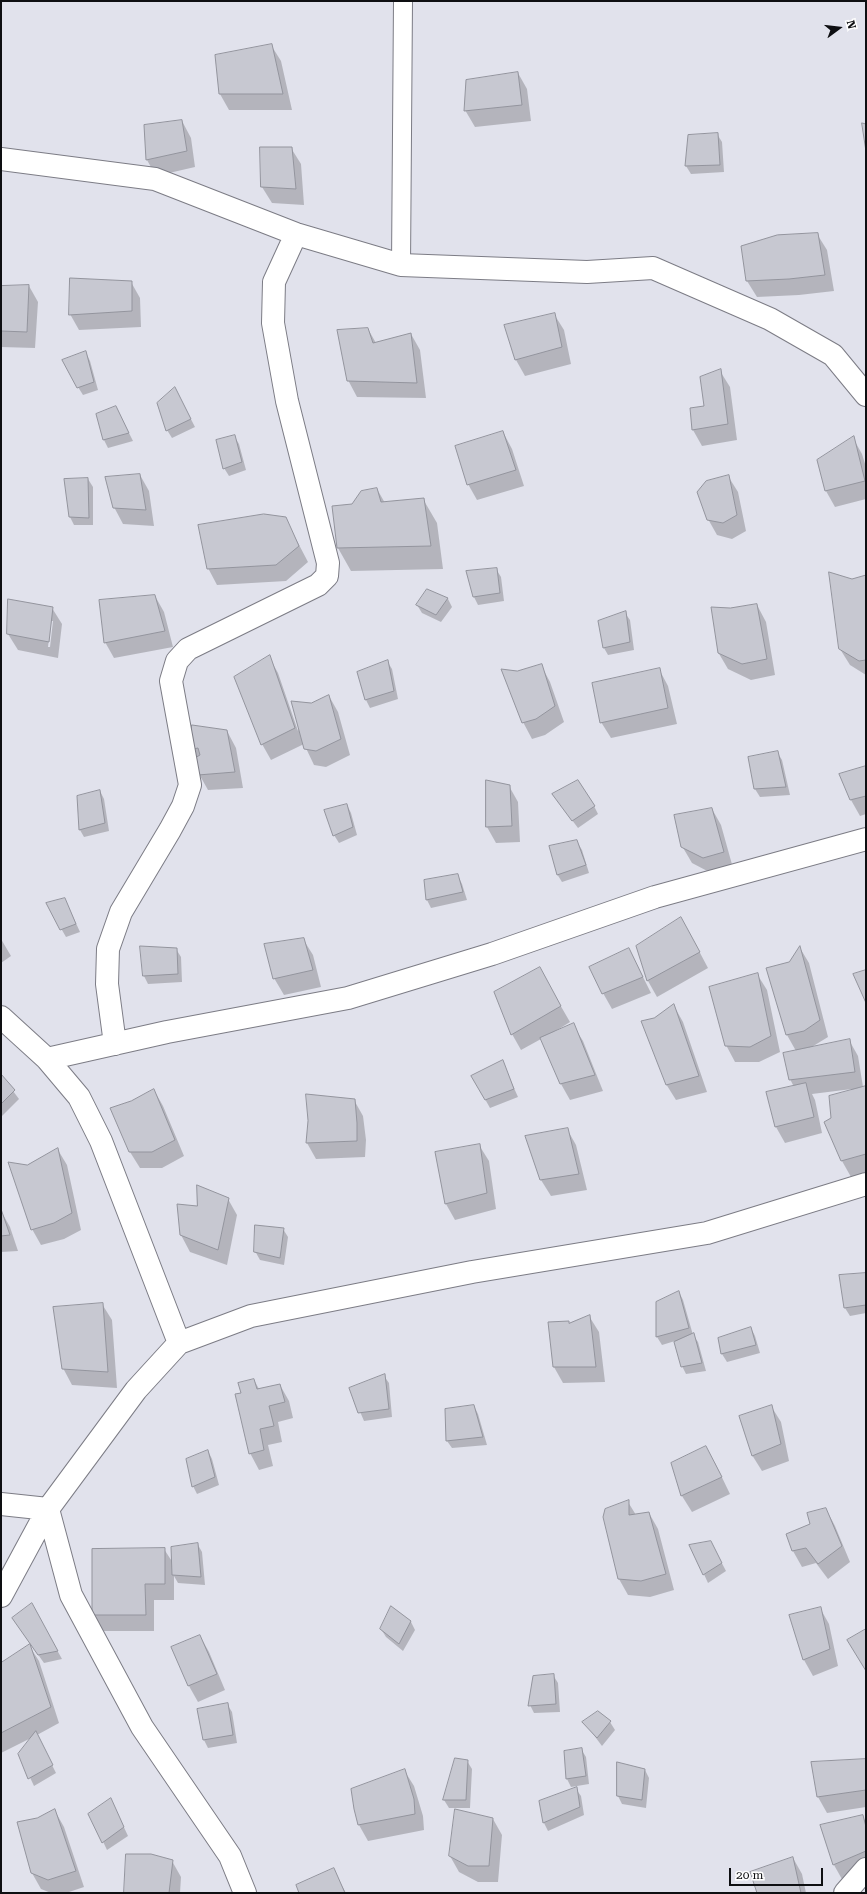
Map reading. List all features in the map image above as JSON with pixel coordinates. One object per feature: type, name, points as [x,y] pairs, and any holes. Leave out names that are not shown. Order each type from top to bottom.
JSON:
[{"type":"street","points":[[1,159],[154,179],[296,234],[401,266],[587,272],[653,268],[770,319],[833,355],[866,395]]},
{"type":"street","points":[[115,1044],[107,984],[108,949],[121,912],[183,806],[190,785],[171,680],[178,661],[188,649],[318,585],[327,576],[328,563],[287,401],[273,323],[274,282],[296,234]]},
{"type":"street","points":[[47,1059],[167,1032],[348,998],[492,954],[655,897],[866,839]]},
{"type":"street","points":[[1,1017],[47,1059],[79,1097],[101,1141],[179,1343]]},
{"type":"street","points":[[1,1596],[48,1509],[136,1390],[179,1343],[251,1316],[472,1272],[707,1233],[866,1184]]},
{"type":"street","points":[[1,1504],[48,1509]]},
{"type":"street","points":[[48,1509],[71,1595],[142,1727],[230,1856],[245,1893]]},
{"type":"street","points":[[845,1893],[866,1869]]},
{"type":"lane","points":[[401,266],[403,1]]},
{"type":"building","points":[[272,44],[283,94],[219,94],[215,55]]},
{"type":"building","points":[[518,72],[522,105],[464,111],[466,80]]},
{"type":"building","points":[[182,120],[187,151],[146,160],[144,125]]},
{"type":"building","points":[[862,123],[866,124],[866,151]]},
{"type":"building","points":[[718,133],[720,165],[685,166],[688,135]]},
{"type":"building","points":[[260,147],[292,147],[296,189],[261,187]]},
{"type":"building","points":[[818,233],[825,275],[789,279],[746,281],[741,246],[777,235]]},
{"type":"building","points":[[70,278],[132,281],[132,311],[69,315]]},
{"type":"building","points":[[29,285],[27,332],[1,331],[1,286]]},
{"type":"building","points":[[555,313],[562,347],[515,360],[504,325]]},
{"type":"building","points":[[368,328],[373,343],[411,333],[417,383],[347,381],[337,330]]},
{"type":"building","points":[[86,351],[94,382],[77,388],[62,360]]},
{"type":"building","points":[[721,369],[728,424],[692,430],[690,408],[704,406],[700,377]]},
{"type":"building","points":[[175,387],[191,419],[166,431],[157,403]]},
{"type":"building","points":[[116,406],[129,433],[103,440],[96,414]]},
{"type":"building","points":[[503,431],[516,470],[467,485],[455,446]]},
{"type":"building","points":[[235,435],[242,462],[223,469],[216,440]]},
{"type":"building","points":[[854,436],[865,481],[825,491],[817,460]]},
{"type":"building","points":[[140,474],[146,510],[113,508],[105,477]]},
{"type":"building","points":[[729,475],[737,515],[723,523],[707,520],[697,492],[706,481]]},
{"type":"building","points":[[88,478],[89,518],[69,517],[64,479]]},
{"type":"building","points":[[377,488],[381,502],[424,498],[431,546],[337,548],[332,506],[352,504],[361,491]]},
{"type":"building","points":[[264,514],[286,517],[299,546],[276,565],[207,569],[198,525]]},
{"type":"building","points":[[497,568],[500,593],[473,597],[466,571]]},
{"type":"building","points":[[829,572],[852,579],[866,575],[866,660],[859,661],[839,649]]},
{"type":"building","points":[[427,589],[448,598],[436,615],[416,605]]},
{"type":"building","points":[[155,595],[165,631],[104,643],[99,600]]},
{"type":"building","points":[[8,599],[53,607],[49,642],[7,634]]},
{"type":"building","points":[[757,604],[767,659],[742,664],[718,653],[711,607],[730,608]]},
{"type":"building","points":[[626,611],[630,642],[603,648],[598,621]]},
{"type":"building","points":[[270,655],[295,728],[261,745],[234,677]]},
{"type":"building","points":[[388,660],[394,691],[365,700],[357,672]]},
{"type":"building","points":[[542,664],[555,706],[536,719],[522,723],[501,669],[517,671]]},
{"type":"building","points":[[660,668],[668,708],[600,723],[592,683]]},
{"type":"building","points":[[329,695],[341,739],[316,751],[304,749],[291,701],[311,703]]},
{"type":"building","points":[[192,725],[227,730],[235,772],[198,775],[193,759],[200,755],[198,748],[189,750]]},
{"type":"building","points":[[778,751],[786,787],[754,789],[748,757]]},
{"type":"building","points":[[866,766],[866,796],[850,800],[839,774]]},
{"type":"building","points":[[486,780],[510,785],[512,826],[486,827]]},
{"type":"building","points":[[578,780],[595,806],[572,821],[552,794]]},
{"type":"building","points":[[100,790],[105,823],[79,830],[77,796]]},
{"type":"building","points":[[347,804],[353,827],[333,836],[324,810]]},
{"type":"building","points":[[712,808],[724,852],[703,858],[681,847],[674,815]]},
{"type":"building","points":[[577,840],[586,865],[557,875],[549,846]]},
{"type":"building","points":[[458,874],[463,892],[426,900],[424,880]]},
{"type":"building","points":[[65,898],[76,924],[60,930],[46,903]]},
{"type":"building","points":[[681,917],[700,952],[647,981],[636,946]]},
{"type":"building","points":[[304,938],[313,970],[273,979],[264,944]]},
{"type":"building","points":[[140,946],[177,948],[178,974],[143,976]]},
{"type":"building","points":[[800,946],[820,1020],[804,1031],[786,1035],[766,968],[789,962]]},
{"type":"building","points":[[629,948],[643,977],[602,994],[589,967]]},
{"type":"building","points":[[540,967],[561,1006],[511,1035],[494,992]]},
{"type":"building","points":[[866,970],[866,1003],[853,974]]},
{"type":"building","points":[[758,973],[771,1036],[750,1047],[725,1046],[709,987]]},
{"type":"building","points":[[674,1004],[699,1076],[666,1085],[641,1021],[654,1018]]},
{"type":"building","points":[[574,1023],[595,1075],[560,1084],[540,1038]]},
{"type":"building","points":[[850,1039],[855,1072],[789,1080],[783,1053]]},
{"type":"building","points":[[503,1060],[514,1089],[485,1100],[471,1076]]},
{"type":"building","points":[[1,1074],[15,1090],[1,1104]]},
{"type":"building","points":[[806,1083],[814,1117],[775,1127],[766,1092]]},
{"type":"building","points":[[866,1086],[866,1154],[841,1161],[824,1122],[831,1118],[829,1096]]},
{"type":"building","points":[[154,1089],[175,1140],[152,1152],[129,1152],[110,1108],[131,1101]]},
{"type":"building","points":[[306,1094],[355,1099],[357,1141],[306,1143],[308,1121]]},
{"type":"building","points":[[568,1128],[579,1174],[540,1180],[525,1136]]},
{"type":"building","points":[[480,1144],[487,1193],[445,1204],[435,1152]]},
{"type":"building","points":[[58,1148],[72,1213],[54,1223],[31,1230],[8,1162],[27,1165]]},
{"type":"building","points":[[197,1185],[229,1198],[218,1250],[180,1235],[177,1204],[197,1206]]},
{"type":"building","points":[[1,1209],[10,1235],[1,1236]]},
{"type":"building","points":[[255,1225],[284,1228],[280,1258],[254,1252]]},
{"type":"building","points":[[866,1273],[866,1305],[844,1308],[839,1275]]},
{"type":"building","points":[[679,1291],[689,1328],[656,1337],[656,1302]]},
{"type":"building","points":[[103,1303],[108,1372],[62,1369],[53,1307]]},
{"type":"building","points":[[590,1315],[596,1367],[553,1367],[548,1322],[569,1321],[569,1323]]},
{"type":"building","points":[[751,1327],[756,1345],[721,1354],[718,1338]]},
{"type":"building","points":[[694,1333],[702,1363],[681,1367],[674,1342]]},
{"type":"building","points":[[385,1374],[389,1409],[358,1413],[349,1388]]},
{"type":"building","points":[[254,1379],[257,1389],[280,1384],[285,1402],[269,1406],[274,1426],[260,1429],[264,1450],[249,1454],[235,1394],[241,1393],[238,1383]]},
{"type":"building","points":[[474,1405],[483,1437],[446,1441],[445,1409]]},
{"type":"building","points":[[772,1405],[781,1444],[752,1456],[739,1416]]},
{"type":"building","points":[[706,1446],[722,1477],[681,1496],[671,1463]]},
{"type":"building","points":[[208,1450],[215,1477],[192,1487],[186,1459]]},
{"type":"building","points":[[629,1500],[629,1515],[649,1512],[666,1574],[641,1581],[618,1579],[603,1517],[605,1509]]},
{"type":"building","points":[[826,1508],[842,1546],[818,1564],[806,1548],[792,1551],[786,1534],[810,1524],[807,1513]]},
{"type":"building","points":[[711,1541],[722,1563],[703,1575],[689,1545]]},
{"type":"building","points":[[198,1543],[201,1577],[172,1575],[171,1547]]},
{"type":"building","points":[[165,1548],[165,1584],[145,1584],[146,1615],[92,1615],[92,1549]]},
{"type":"building","points":[[32,1603],[58,1651],[38,1655],[12,1618]]},
{"type":"building","points":[[391,1606],[411,1621],[399,1644],[380,1629]]},
{"type":"building","points":[[821,1607],[830,1649],[803,1660],[789,1615]]},
{"type":"building","points":[[866,1629],[866,1671],[847,1640]]},
{"type":"building","points":[[200,1635],[217,1674],[188,1686],[171,1647]]},
{"type":"building","points":[[30,1644],[51,1707],[1,1733],[1,1663]]},
{"type":"building","points":[[554,1674],[556,1704],[528,1706],[533,1676]]},
{"type":"building","points":[[228,1703],[233,1735],[203,1740],[197,1709]]},
{"type":"building","points":[[598,1711],[611,1721],[597,1738],[582,1722]]},
{"type":"building","points":[[36,1731],[53,1765],[28,1779],[18,1754]]},
{"type":"building","points":[[582,1748],[586,1776],[566,1779],[564,1751]]},
{"type":"building","points":[[455,1758],[468,1760],[466,1800],[443,1800]]},
{"type":"building","points":[[866,1759],[866,1790],[817,1797],[811,1762]]},
{"type":"building","points":[[617,1762],[645,1769],[642,1800],[617,1796]]},
{"type":"building","points":[[405,1769],[414,1799],[415,1814],[358,1825],[351,1789]]},
{"type":"building","points":[[577,1787],[580,1807],[543,1823],[539,1801]]},
{"type":"building","points":[[111,1798],[124,1827],[102,1843],[88,1814]]},
{"type":"building","points":[[55,1809],[76,1871],[48,1880],[31,1873],[17,1822],[37,1818]]},
{"type":"building","points":[[455,1809],[493,1818],[489,1866],[468,1866],[449,1856]]},
{"type":"building","points":[[863,1815],[866,1827],[866,1851],[833,1865],[820,1825]]},
{"type":"building","points":[[126,1854],[151,1854],[173,1860],[169,1893],[124,1893]]},
{"type":"building","points":[[793,1857],[801,1893],[757,1893],[750,1872]]},
{"type":"building","points":[[334,1868],[345,1893],[299,1893],[296,1885]]}]
